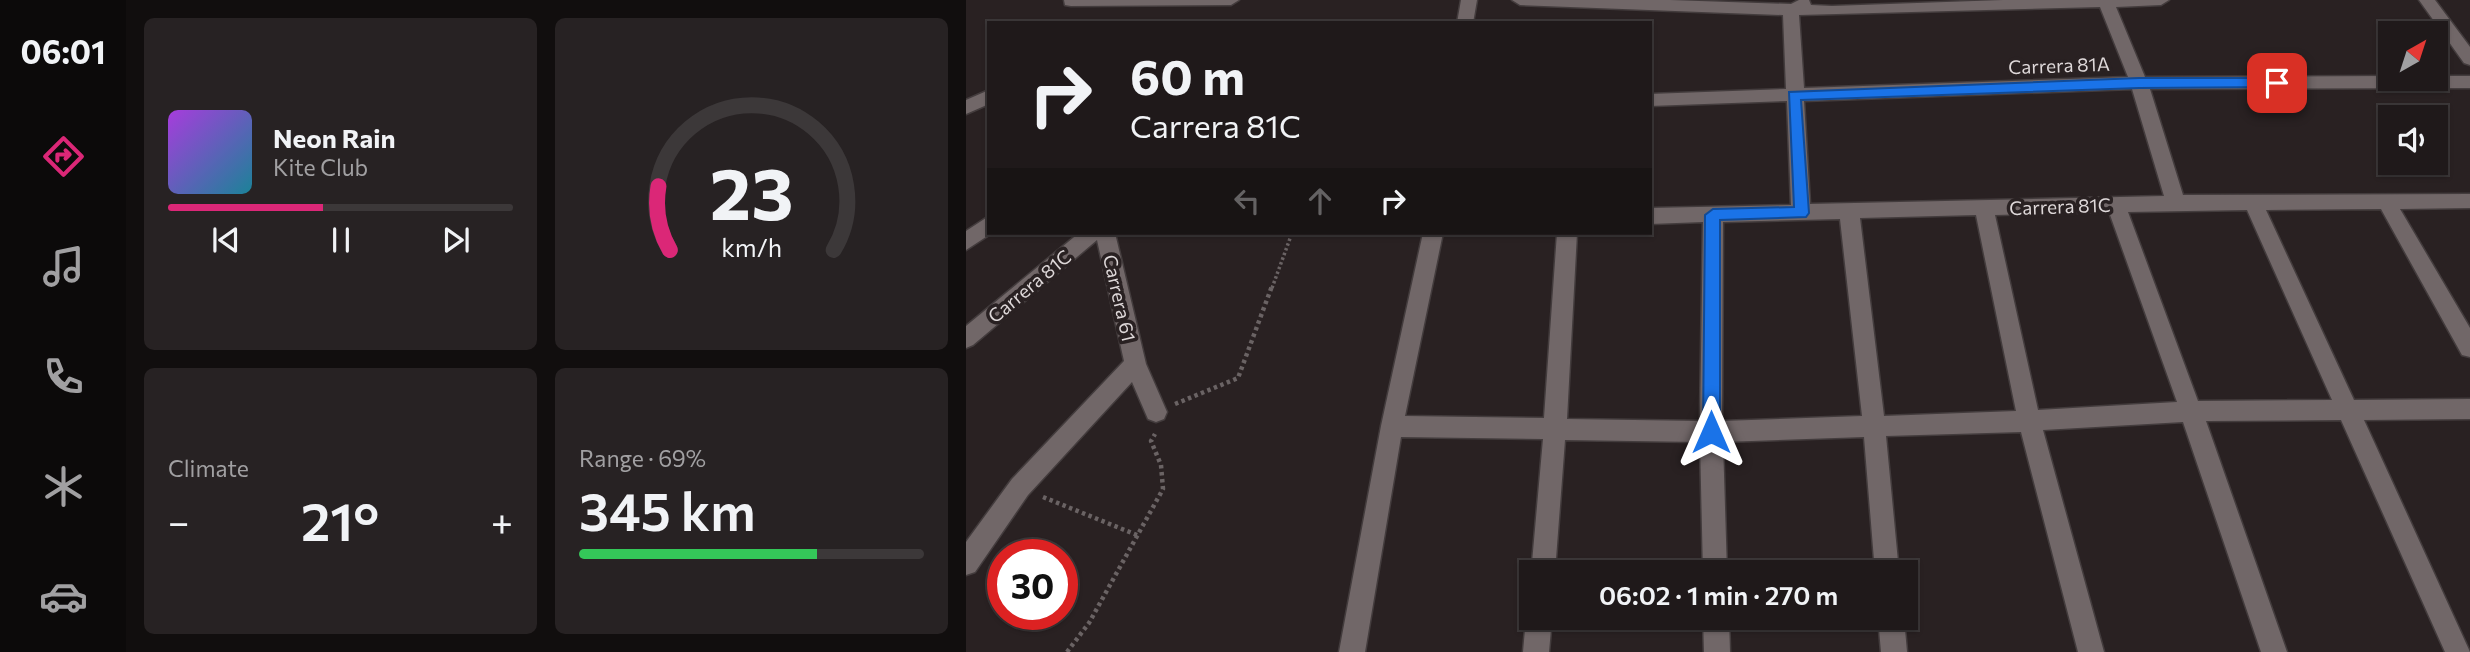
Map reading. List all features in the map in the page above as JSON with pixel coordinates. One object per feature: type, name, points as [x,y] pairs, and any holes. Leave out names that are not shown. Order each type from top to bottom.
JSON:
[{"type":"street","points":[[1074,21],[1071,1],[1231,0]]},
{"type":"street","points":[[1465,21],[1469,0]]},
{"type":"street","points":[[1520,0],[1791,11],[2161,0]]},
{"type":"street","points":[[1791,11],[1812,0]]},
{"type":"street","points":[[2427,0],[2470,59]]},
{"type":"street","points":[[2106,2],[2139,83],[2176,203]]},
{"type":"street","points":[[1791,11],[1801,213]]},
{"type":"street","name":"Carrera 81A","points":[[1652,100],[2139,83],[2470,82]]},
{"type":"street","points":[[966,108],[987,97]]},
{"type":"street","points":[[2386,201],[2470,348]]},
{"type":"street","name":"Carrera 81C","points":[[1652,216],[2116,204],[2470,201]]},
{"type":"street","points":[[2116,204],[2274,652]]},
{"type":"street","points":[[2254,204],[2458,652]]},
{"type":"street","points":[[1984,209],[2029,421],[2091,652]]},
{"type":"street","points":[[1849,210],[1874,426],[1886,560]]},
{"type":"street","points":[[1713,215],[1711,432],[1715,560]]},
{"type":"street","points":[[966,242],[987,226]]},
{"type":"street","name":"Carrera 81C","points":[[966,339],[1090,235]]},
{"type":"street","name":"Carrera 61","points":[[1105,235],[1135,364],[1156,412]]},
{"type":"street","points":[[1352,652],[1392,426],[1433,235]]},
{"type":"street","points":[[1544,560],[1567,235]]},
{"type":"street","points":[[966,564],[1020,488],[1135,364]]},
{"type":"street","points":[[1392,426],[1711,432],[2029,421],[2191,411],[2470,409]]},
{"type":"street","points":[[1536,652],[1538,630]]},
{"type":"street","points":[[1716,630],[1717,652]]},
{"type":"street","points":[[1892,630],[1894,652]]},
{"type":"path","points":[[1068,652],[1089,623],[1163,488],[1161,465],[1151,442],[1158,426],[1156,412],[1238,378],[1291,235]]},
{"type":"path","points":[[1020,488],[1137,535]]},
{"type":"route","points":[[1711,432],[1713,215],[1801,213],[1794,95],[2139,83],[2277,83]]}]
